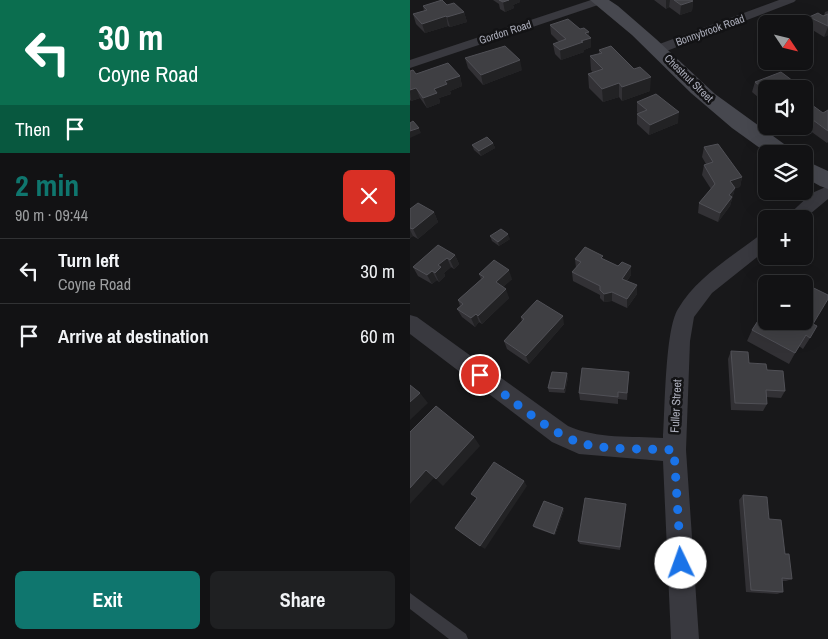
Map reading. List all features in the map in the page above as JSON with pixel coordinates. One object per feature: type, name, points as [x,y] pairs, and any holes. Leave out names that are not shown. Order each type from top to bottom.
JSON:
[{"type":"main road","name":"Chestnut Street","points":[[599,1],[623,17],[659,49],[699,90],[771,145]]},
{"type":"main road","points":[[813,172],[828,181]]},
{"type":"street","name":"Bonnybrook Road","points":[[659,49],[790,0]]},
{"type":"street","name":"Gordon Road","points":[[410,64],[599,1]]},
{"type":"street","points":[[803,210],[818,197],[828,192]]},
{"type":"street","name":"Fuller Street","points":[[685,639],[674,450],[680,341],[685,314],[705,288],[758,246]]},
{"type":"street","points":[[410,322],[560,434],[579,443],[600,446],[674,450]]},
{"type":"lane","points":[[410,600],[461,639]]},
{"type":"building","points":[[442,0],[447,5],[454,3],[464,12],[422,24],[413,14],[427,10],[423,6]]},
{"type":"building","points":[[674,0],[691,0],[693,1],[681,5]]},
{"type":"building","points":[[818,13],[823,16],[828,14],[828,26],[813,19],[813,15]]},
{"type":"building","points":[[568,19],[580,29],[584,28],[589,32],[585,33],[591,38],[560,50],[553,44],[566,39],[550,25]]},
{"type":"building","points":[[505,46],[520,60],[481,75],[465,58]]},
{"type":"building","points":[[611,46],[634,69],[640,67],[651,77],[622,87],[619,83],[602,89],[588,74],[603,69],[590,56],[602,53],[599,50]]},
{"type":"building","points":[[448,63],[460,76],[445,81],[447,84],[434,89],[437,93],[423,98],[416,88],[410,90],[410,71],[413,70],[416,74]]},
{"type":"building","points":[[781,72],[792,80],[760,80]]},
{"type":"building","points":[[656,94],[679,112],[650,125],[637,114],[647,110],[637,102]]},
{"type":"building","points":[[813,106],[823,113],[828,110],[828,131],[813,120]]},
{"type":"building","points":[[413,121],[419,128],[410,131],[410,123]]},
{"type":"building","points":[[487,137],[493,143],[479,151],[472,145]]},
{"type":"building","points":[[718,144],[742,177],[730,181],[735,188],[729,195],[732,197],[720,213],[699,203],[715,184],[704,165],[713,162],[704,147]]},
{"type":"building","points":[[418,203],[434,212],[413,229],[410,228],[410,209]]},
{"type":"building","points":[[501,229],[508,234],[498,242],[490,236]]},
{"type":"building","points":[[438,245],[455,255],[450,260],[447,258],[438,265],[441,267],[435,273],[432,271],[427,275],[413,267]]},
{"type":"building","points":[[585,247],[603,256],[601,258],[618,266],[622,262],[631,266],[622,279],[637,285],[627,299],[612,292],[604,294],[600,290],[600,286],[572,272],[581,262],[575,259]]},
{"type":"building","points":[[494,260],[509,270],[496,282],[506,289],[478,316],[476,314],[471,318],[457,309],[463,304],[458,300],[484,277],[479,274]]},
{"type":"building","points":[[813,288],[828,295],[828,299],[813,324]]},
{"type":"building","points":[[537,300],[563,316],[526,356],[504,341],[524,319],[521,317]]},
{"type":"building","points":[[758,321],[758,330],[813,330],[813,324],[817,326],[810,338],[806,335],[795,353],[752,330]]},
{"type":"building","points":[[731,351],[748,352],[749,363],[766,364],[767,370],[783,371],[785,391],[766,390],[767,404],[735,403]]},
{"type":"building","points":[[582,368],[629,372],[627,393],[618,392],[618,397],[579,393]]},
{"type":"building","points":[[552,372],[567,373],[564,389],[548,388]]},
{"type":"building","points":[[410,385],[420,393],[410,402]]},
{"type":"building","points":[[436,406],[474,437],[436,479],[426,470],[410,488],[410,432]]},
{"type":"building","points":[[494,462],[524,481],[480,546],[455,528],[477,498],[471,494]]},
{"type":"building","points":[[743,495],[767,497],[769,519],[781,520],[785,554],[789,554],[792,579],[782,578],[783,592],[751,590]]},
{"type":"building","points":[[585,498],[626,504],[620,547],[578,541]]},
{"type":"building","points":[[544,501],[563,508],[554,534],[533,526]]},
{"type":"route","points":[[480,375],[542,422],[560,434],[579,443],[674,450],[681,563]]}]
